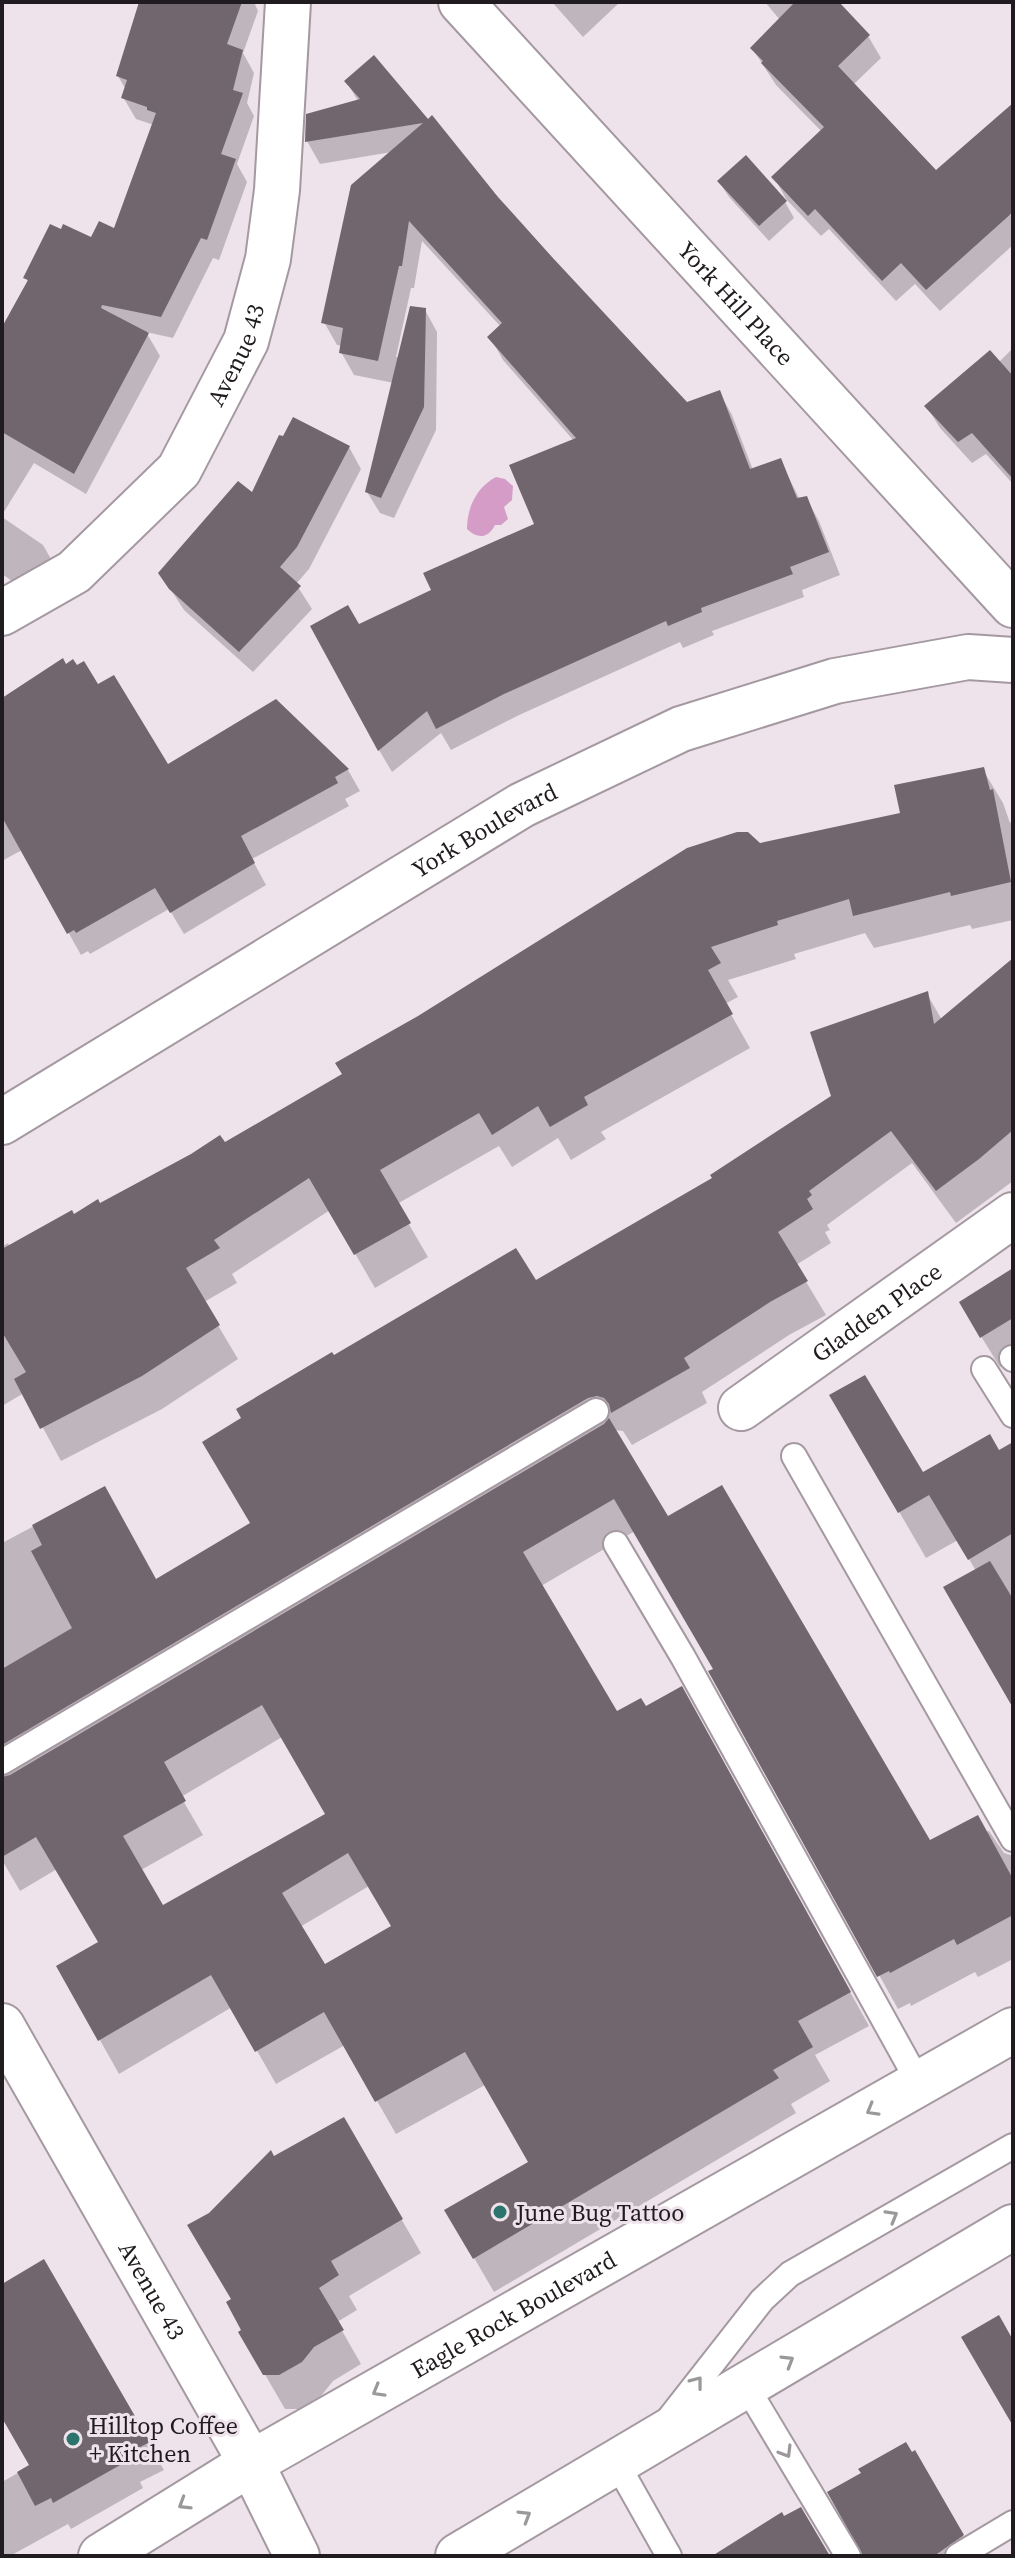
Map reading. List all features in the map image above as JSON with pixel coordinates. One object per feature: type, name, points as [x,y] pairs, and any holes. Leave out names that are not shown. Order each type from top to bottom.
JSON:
[{"type":"street","name":"Avenue 43","points":[[2,613],[74,572],[179,470],[246,341],[268,259],[277,190],[288,2]]},
{"type":"street","name":"York Hill Place","points":[[461,2],[1013,605]]},
{"type":"street","name":"York Boulevard","points":[[2,1122],[522,805],[681,729],[835,681],[968,657],[1013,660]]},
{"type":"street","name":"Gladden Place","points":[[741,1408],[1013,1215]]},
{"type":"street","name":"Avenue 43","points":[[2,2026],[251,2463],[297,2556]]},
{"type":"street","name":"Eagle Rock Boulevard","points":[[101,2556],[251,2463],[1013,2030]]},
{"type":"street","points":[[458,2556],[1013,2227]]},
{"type":"lane","points":[[984,1369],[1013,1415]]},
{"type":"lane","points":[[2,1762],[596,1411]]},
{"type":"lane","points":[[794,1456],[1013,1839]]},
{"type":"lane","points":[[616,1544],[683,1657],[919,2083]]},
{"type":"lane","points":[[669,2556],[632,2453],[762,2300],[790,2274],[1013,2146]]},
{"type":"lane","points":[[746,2386],[848,2556]]},
{"type":"lane","points":[[958,2556],[1013,2523]]},
{"type":"shaded area","points":[[496,477],[505,479],[513,486],[512,500],[504,507],[508,519],[501,525],[495,525],[486,535],[475,535],[467,529],[471,506],[483,486]]},
{"type":"building","points":[[139,2],[242,2],[227,44],[243,50],[233,90],[243,93],[221,154],[236,159],[207,240],[201,238],[161,317],[102,305],[101,308],[149,333],[74,474],[2,432],[2,327],[28,280],[23,278],[50,224],[61,229],[63,224],[91,237],[99,221],[114,228],[156,113],[121,98],[127,80],[116,76]]},
{"type":"building","points":[[795,2],[839,2],[870,35],[838,66],[936,170],[1013,103],[1013,212],[926,290],[901,263],[882,281],[815,209],[808,216],[771,177],[824,127],[750,48]]},
{"type":"building","points":[[374,55],[428,119],[432,115],[498,197],[552,257],[687,402],[720,390],[750,469],[781,458],[797,498],[807,496],[829,552],[790,567],[793,574],[701,608],[702,612],[668,626],[666,621],[504,694],[436,729],[427,711],[378,751],[310,626],[348,605],[359,624],[431,590],[423,573],[534,524],[509,465],[576,438],[487,337],[502,323],[409,221],[402,266],[399,266],[378,361],[339,353],[343,328],[321,323],[351,185],[423,123],[305,142],[306,114],[360,99],[344,81]]},
{"type":"building","points":[[746,155],[787,201],[759,226],[717,181]]},
{"type":"building","points":[[410,306],[426,308],[424,407],[381,498],[365,492]]},
{"type":"building","points":[[990,350],[1013,376],[1013,479],[972,433],[958,442],[924,406]]},
{"type":"building","points":[[293,417],[350,446],[297,547],[280,567],[301,586],[239,652],[169,589],[158,573],[238,481],[252,492],[279,435],[283,436]]},
{"type":"building","points":[[63,658],[66,664],[73,659],[77,665],[84,661],[98,684],[114,675],[168,764],[276,699],[349,769],[335,777],[338,783],[241,836],[255,863],[170,913],[155,888],[76,933],[74,930],[67,934],[2,817],[2,698]]},
{"type":"building","points":[[984,767],[990,790],[993,789],[1011,882],[951,896],[950,892],[853,916],[849,899],[777,921],[778,925],[711,947],[721,963],[708,970],[733,1014],[584,1097],[588,1105],[550,1127],[538,1106],[492,1135],[479,1113],[380,1170],[411,1223],[354,1255],[309,1178],[214,1240],[220,1248],[186,1268],[220,1325],[142,1376],[40,1429],[14,1379],[26,1372],[2,1332],[2,1249],[72,1210],[74,1214],[98,1199],[100,1203],[220,1135],[225,1142],[342,1074],[335,1063],[418,1016],[687,848],[737,832],[748,832],[760,843],[900,813],[894,785]]},
{"type":"building","points":[[1013,958],[1013,1130],[979,1159],[936,1191],[891,1131],[809,1191],[812,1195],[807,1199],[813,1209],[778,1232],[808,1281],[684,1358],[690,1368],[611,1413],[604,1398],[588,1398],[2,1745],[2,1669],[72,1628],[31,1551],[42,1545],[32,1525],[105,1486],[156,1579],[250,1523],[202,1442],[241,1418],[236,1409],[516,1248],[536,1280],[712,1178],[710,1175],[831,1096],[810,1032],[928,991],[934,1024]]},
{"type":"building","points":[[1013,1268],[1013,1318],[980,1338],[959,1302]]},
{"type":"building","points":[[865,1375],[923,1472],[990,1434],[999,1450],[1013,1442],[1013,1533],[968,1560],[929,1495],[898,1513],[829,1395]]},
{"type":"building","points":[[609,1418],[668,1516],[722,1485],[930,1840],[978,1815],[1013,1879],[1013,1915],[957,1945],[954,1939],[877,1977],[708,1671],[713,1669],[614,1499],[523,1552],[617,1711],[641,1698],[646,1706],[682,1686],[851,1992],[798,2021],[813,2047],[773,2070],[779,2078],[473,2259],[444,2210],[528,2162],[465,2052],[375,2102],[324,2012],[255,2052],[211,1975],[98,2041],[56,1966],[98,1942],[36,1837],[2,1857],[2,1777],[604,1424]],"holes":[[[262,1705],[325,1814],[163,1905],[123,1836],[186,1801],[164,1762]],[[348,1853],[391,1926],[325,1964],[282,1893]]]},
{"type":"building","points":[[990,1561],[1013,1599],[1013,1708],[943,1587]]},
{"type":"building","points":[[344,2117],[403,2219],[331,2261],[339,2275],[319,2288],[344,2330],[314,2347],[302,2362],[279,2375],[263,2375],[238,2332],[241,2330],[226,2302],[231,2299],[187,2225],[209,2213],[271,2150],[274,2156]]},
{"type":"building","points":[[44,2259],[150,2442],[126,2454],[129,2460],[53,2503],[51,2498],[35,2506],[17,2472],[29,2465],[2,2418],[2,2284]]},
{"type":"building","points":[[999,2315],[1013,2340],[1013,2426],[961,2337]]},
{"type":"building","points":[[906,2442],[912,2452],[915,2450],[964,2535],[934,2556],[863,2556],[827,2492],[861,2473],[858,2469]]},
{"type":"building","points":[[801,2507],[830,2556],[712,2556],[782,2512],[784,2516]]},
{"type":"place","name":"June Bug Tattoo","points":[[500,2212]]},
{"type":"place","name":"Hilltop Coffee + Kitchen","points":[[73,2439]]}]
